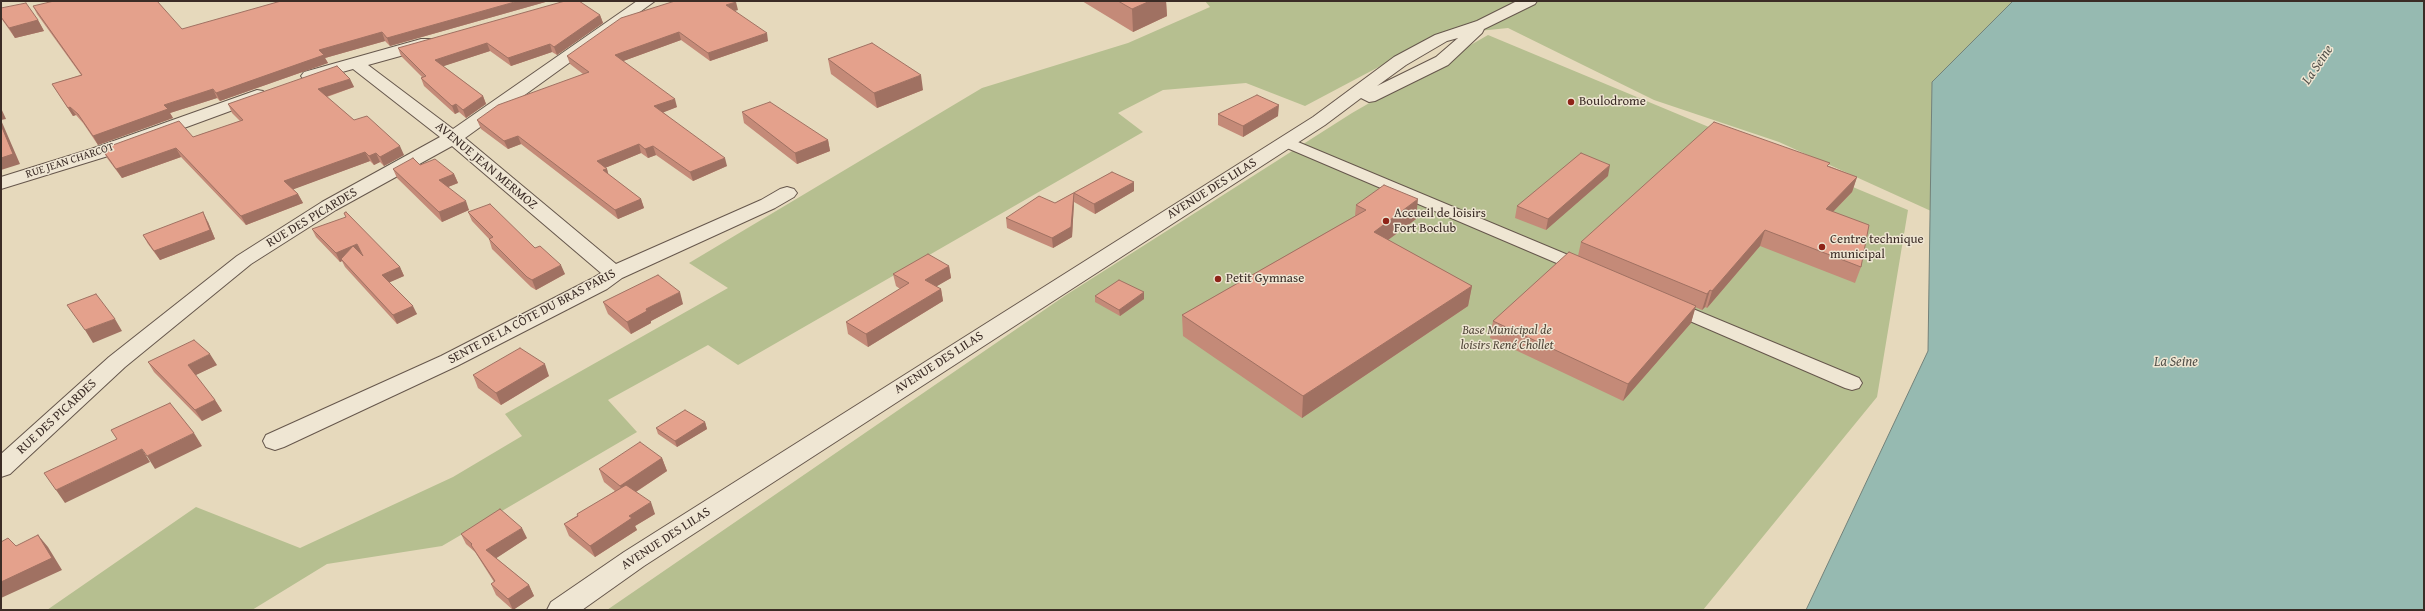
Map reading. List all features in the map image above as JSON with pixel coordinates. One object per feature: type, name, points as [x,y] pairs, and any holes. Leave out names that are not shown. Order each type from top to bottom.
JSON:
[{"type":"street","name":"RUE DES PICARDES","points":[[1,468],[116,362],[244,260],[329,206],[453,138],[647,1]]},
{"type":"street","name":"AVENUE DES LILAS","points":[[561,610],[634,559],[1319,121],[1410,55],[1441,38],[1484,24],[1530,1]]},
{"type":"street","name":"AVENUE DES LILAS","points":[[1319,121],[1435,64],[1484,24]]},
{"type":"street","points":[[295,81],[445,37]]},
{"type":"street","points":[[1410,55],[1435,64]]},
{"type":"street","name":"AVENUE JEAN MERMOZ","points":[[355,63],[453,138],[614,273]]},
{"type":"street","name":"RUE JEAN CHARCOT","points":[[1,184],[98,153],[276,88]]},
{"type":"street","points":[[1286,142],[1604,278]]},
{"type":"street","name":"SENTE DE LA CÔTE DU BRAS PARIS","points":[[275,441],[449,361],[599,284],[614,273],[761,207],[787,193]]},
{"type":"street","points":[[1655,299],[1852,383]]},
{"type":"green space","points":[[1205,1],[2013,1],[1932,82],[1931,211],[1779,142],[1654,100],[1508,28],[1439,35],[1305,106],[1246,83],[1163,90],[1118,113],[1143,132],[738,365],[708,345],[608,400],[637,432],[442,546],[327,564],[252,610],[47,610],[196,507],[300,548],[453,477],[522,436],[505,414],[728,288],[689,263],[982,88],[1128,43],[1210,7]]},
{"type":"green space","name":"Base Municipal de loisirs René Chollet","points":[[1488,35],[1908,210],[1877,397],[1703,610],[607,610],[1066,295],[1352,113]]},
{"type":"water","name":"La Seine","points":[[2013,1],[2424,1],[2424,610],[1806,610],[1928,351],[1932,82]]},
{"type":"building","points":[[54,1],[157,1],[182,29],[281,1],[518,1],[387,38],[382,32],[319,50],[324,55],[216,93],[213,89],[164,105],[168,109],[93,136],[78,114],[70,107],[68,108],[52,84],[82,75],[33,6]]},
{"type":"building","points":[[565,1],[579,1],[600,15],[554,47],[550,44],[508,58],[487,43],[435,60],[483,96],[463,110],[456,104],[452,106],[421,78],[426,76],[398,48]]},
{"type":"building","points":[[675,1],[735,1],[736,2],[726,5],[767,33],[708,53],[679,32],[615,55],[675,99],[654,106],[725,158],[690,172],[653,146],[645,149],[639,144],[597,161],[607,169],[603,170],[641,199],[615,210],[518,136],[504,141],[477,120],[498,105],[589,72],[567,56],[621,18]]},
{"type":"building","points":[[1118,1],[1150,1],[1132,9]]},
{"type":"building","points":[[26,3],[38,20],[9,28],[1,17],[1,8]]},
{"type":"building","points":[[872,43],[921,75],[874,93],[828,59]]},
{"type":"building","points":[[337,66],[350,79],[318,89],[354,120],[367,116],[400,146],[380,157],[376,153],[369,156],[365,152],[284,181],[298,194],[241,216],[176,148],[116,169],[102,149],[179,121],[193,137],[243,120],[228,104]]},
{"type":"building","points":[[1257,95],[1279,105],[1243,126],[1218,114]]},
{"type":"building","points":[[770,102],[828,140],[795,153],[742,112]]},
{"type":"building","points":[[1714,122],[1830,163],[1827,166],[1857,177],[1826,209],[1869,225],[1861,267],[1765,230],[1712,291],[1710,290],[1707,294],[1581,242]]},
{"type":"building","points":[[1,125],[13,154],[1,158]]},
{"type":"building","points":[[1581,153],[1610,165],[1548,219],[1517,206]]},
{"type":"building","points":[[413,158],[420,165],[435,159],[454,174],[439,180],[466,201],[439,212],[393,169]]},
{"type":"building","points":[[1112,172],[1134,182],[1094,204],[1074,193],[1071,227],[1052,238],[1006,218],[1039,196],[1055,203]]},
{"type":"building","points":[[1384,185],[1418,199],[1374,232],[1472,286],[1303,396],[1182,315],[1366,210],[1356,205]]},
{"type":"building","points":[[490,204],[535,248],[540,246],[561,265],[532,280],[527,277],[489,239],[493,237],[468,212]]},
{"type":"building","points":[[203,212],[210,230],[154,251],[143,235]]},
{"type":"building","points":[[346,212],[400,267],[382,275],[413,306],[393,315],[341,259],[353,246],[363,256],[357,244],[336,253],[312,229],[346,217],[344,213]]},
{"type":"building","points":[[1569,252],[1696,306],[1628,384],[1493,321]]},
{"type":"building","points":[[928,254],[949,266],[925,280],[941,289],[866,334],[846,322],[909,283],[893,274]]},
{"type":"building","points":[[658,275],[680,292],[646,309],[647,311],[627,322],[603,302]]},
{"type":"building","points":[[1119,280],[1144,292],[1119,310],[1095,296]]},
{"type":"building","points":[[96,294],[115,319],[85,330],[67,305]]},
{"type":"building","points":[[194,340],[210,354],[188,365],[215,400],[195,410],[148,362]]},
{"type":"building","points":[[520,348],[545,364],[496,393],[473,375]]},
{"type":"building","points":[[170,403],[194,433],[147,456],[142,449],[56,490],[44,473],[117,439],[111,430]]},
{"type":"building","points":[[685,410],[705,422],[675,441],[656,428]]},
{"type":"building","points":[[640,442],[662,458],[620,486],[599,469]]},
{"type":"building","points":[[626,485],[651,502],[629,516],[632,518],[590,546],[564,524],[578,516],[577,514]]},
{"type":"building","points":[[500,509],[522,528],[486,550],[529,585],[508,599],[491,584],[495,581],[471,545],[472,544],[461,534]]},
{"type":"building","points":[[38,535],[52,558],[1,582],[1,542],[8,538],[16,546]]},
{"type":"place","name":"Boulodrome","points":[[1571,102]]},
{"type":"place","name":"Accueil de loisirs Fort Boclub","points":[[1386,221]]},
{"type":"place","name":"Centre technique municipal","points":[[1822,247]]},
{"type":"place","name":"Petit Gymnase","points":[[1218,279]]}]
